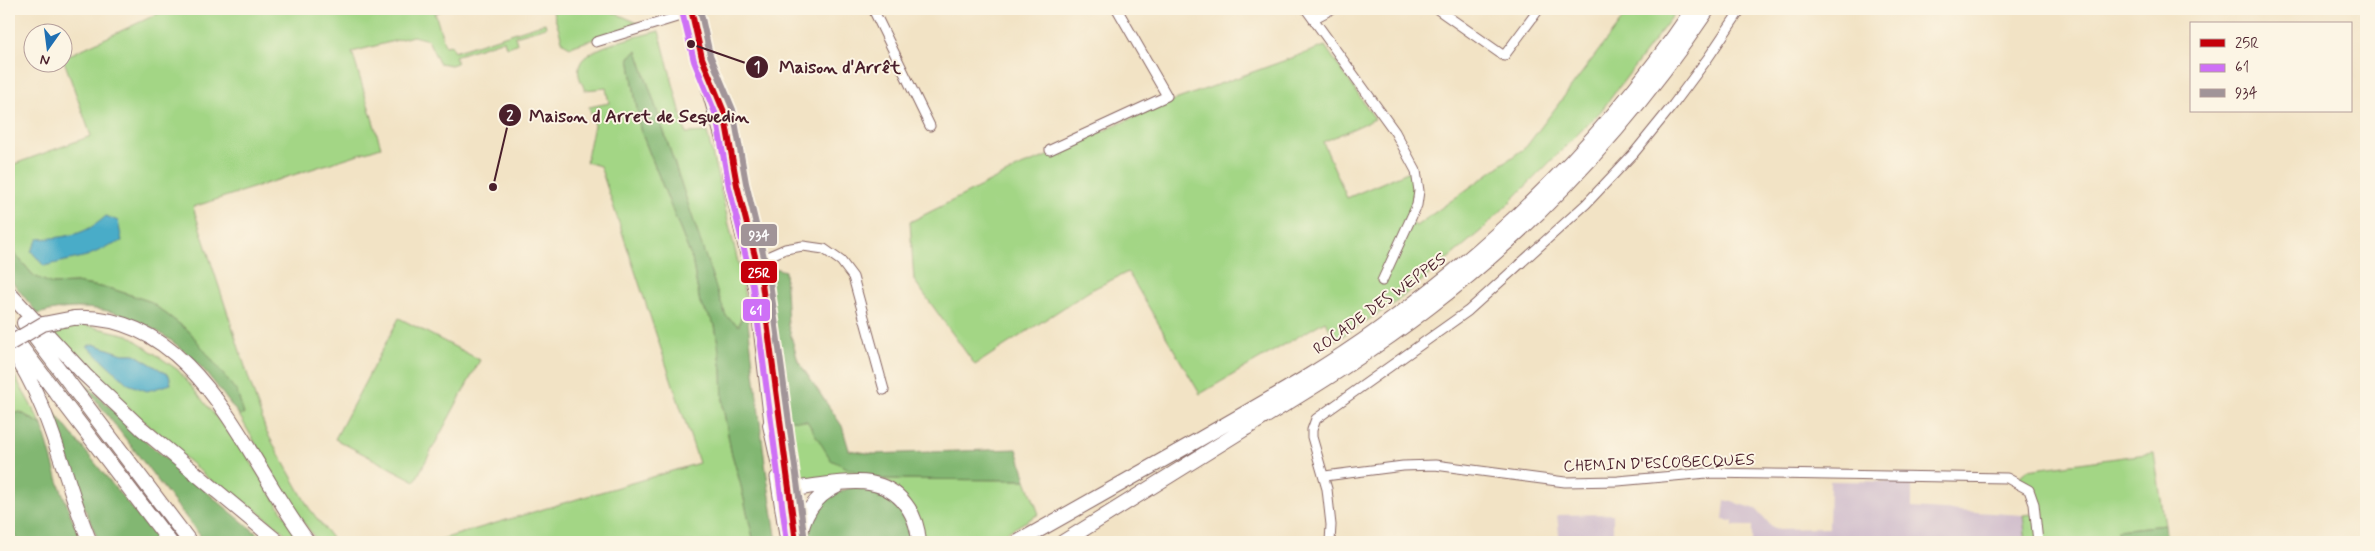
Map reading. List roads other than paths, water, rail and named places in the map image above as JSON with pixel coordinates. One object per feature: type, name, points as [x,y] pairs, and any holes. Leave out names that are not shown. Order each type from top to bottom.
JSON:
[{"type":"highway","name":"ROCADE DES WEPPES","points":[[1018,542],[1280,392],[1372,334],[1435,287],[1505,228],[1547,188],[1588,144],[1651,68],[1693,9]]},
{"type":"highway","name":"ROCADE DES WEPPES","points":[[1100,519],[1386,339],[1468,276],[1562,190],[1600,149],[1677,55],[1708,9]]},
{"type":"highway","points":[[9,293],[85,374],[141,428],[278,542]]},
{"type":"highway","points":[[9,303],[190,542]]},
{"type":"highway","points":[[90,542],[46,414],[32,383],[9,345],[43,324],[74,318],[98,318],[134,329],[161,344],[186,365],[223,408],[308,542]]},
{"type":"highway","points":[[9,331],[170,542]]},
{"type":"highway","points":[[98,420],[143,472],[198,542]]},
{"type":"highway","points":[[773,420],[784,488],[788,490],[850,482],[876,483],[896,494],[912,513],[919,542]]},
{"type":"highway","points":[[798,542],[802,523],[814,502],[830,489],[850,482]]},
{"type":"highway","points":[[1063,542],[1100,519]]},
{"type":"highway","points":[[1069,542],[1100,519]]},
{"type":"main road","points":[[691,11],[702,58],[724,112],[753,263],[786,542]]},
{"type":"main road","points":[[788,490],[798,542]]},
{"type":"street","points":[[596,42],[691,11],[703,9]]},
{"type":"street","points":[[873,9],[930,126]]},
{"type":"street","points":[[1050,150],[1168,96],[1117,9]]},
{"type":"street","points":[[1306,9],[1395,132],[1416,171],[1419,191],[1417,205],[1382,281]]},
{"type":"street","points":[[1313,18],[1332,9]]},
{"type":"street","points":[[1438,9],[1504,56],[1538,9]]},
{"type":"street","points":[[1330,542],[1331,516],[1325,476],[1313,445],[1312,430],[1316,419],[1468,311],[1580,210],[1634,152],[1667,112],[1708,58],[1741,9]]},
{"type":"street","points":[[753,263],[785,250],[804,246],[824,249],[841,261],[853,277],[884,390]]},
{"type":"street","name":"CHEMIN D'ESCOBECQUES","points":[[1325,476],[1403,466],[1435,465],[1564,482],[1618,481],[1690,474],[1754,473],[2008,478],[2029,490],[2034,504],[2038,542]]},
{"type":"water","points":[[106,216],[118,221],[122,241],[87,256],[44,266],[31,251],[38,239],[82,232]]},
{"type":"water","points":[[93,344],[123,354],[134,354],[169,375],[171,384],[147,391],[128,384],[87,346]]},
{"type":"place","name":"Maison d'Arrêt","points":[[691,44]]},
{"type":"place","name":"Maison d Arret de Sequedin","points":[[493,187]]}]
